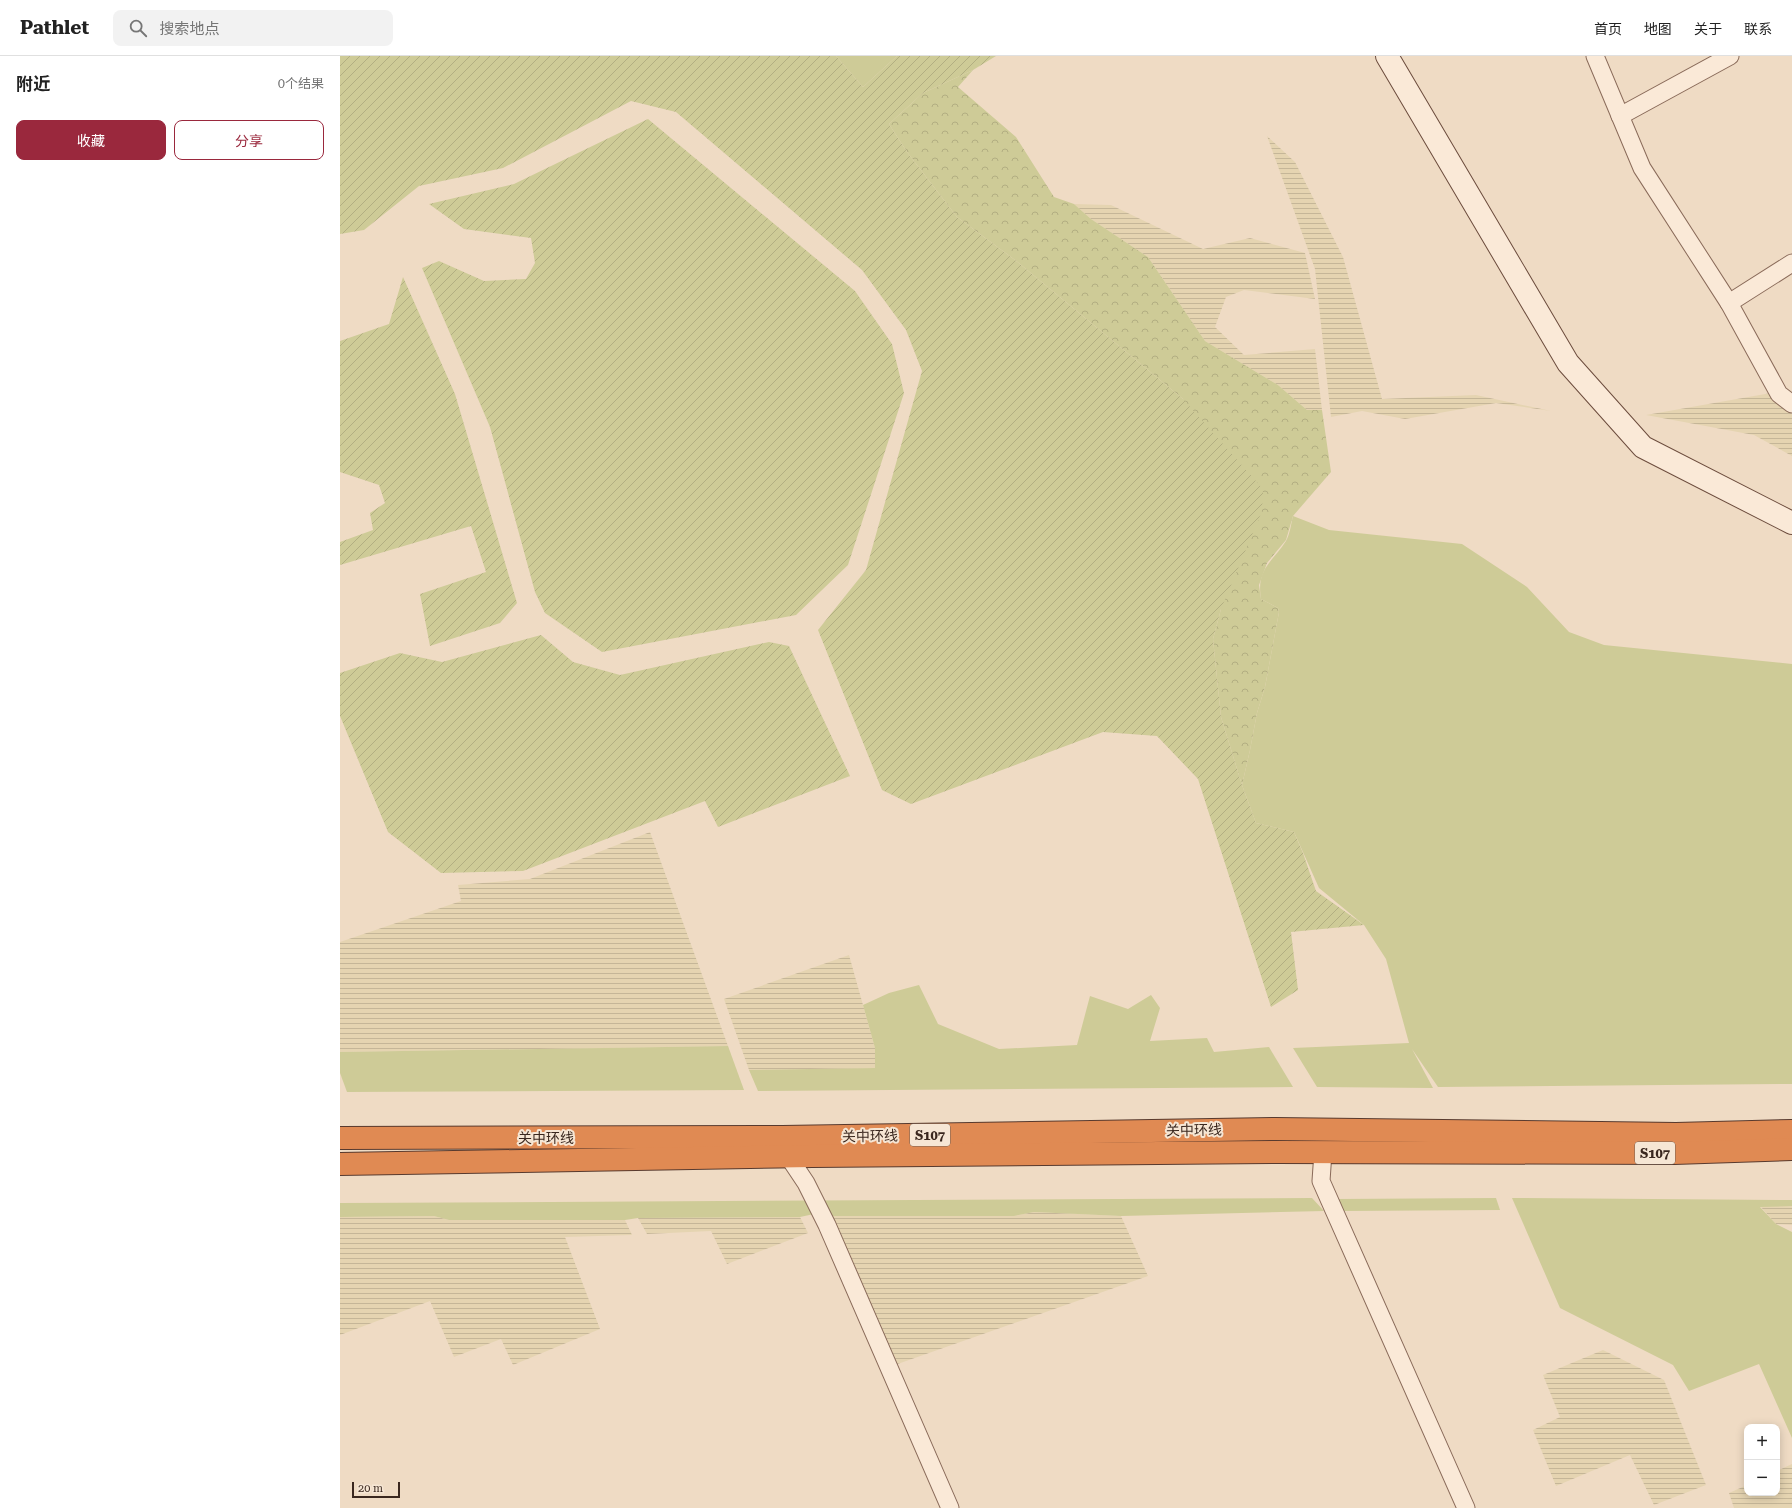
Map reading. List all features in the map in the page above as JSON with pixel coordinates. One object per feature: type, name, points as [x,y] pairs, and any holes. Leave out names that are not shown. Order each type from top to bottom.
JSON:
[{"type":"highway","name":"关中环线","points":[[340,1138],[782,1137],[1276,1129],[1518,1142]]},
{"type":"highway","name":"S107","points":[[1518,1142],[1676,1134],[1792,1131]]},
{"type":"highway","name":"S107","points":[[1518,1142],[1674,1153],[1792,1149]]},
{"type":"highway","name":"关中环线","points":[[340,1164],[788,1156],[1323,1152],[1518,1142]]},
{"type":"street","points":[[1387,56],[1568,362],[1643,447],[1792,523]]},
{"type":"street","points":[[1595,56],[1642,168],[1729,303],[1778,394],[1792,404]]},
{"type":"street","points":[[1620,116],[1730,56]]},
{"type":"street","points":[[1729,303],[1792,263]]},
{"type":"street","points":[[1323,1152],[1321,1181],[1466,1508]]},
{"type":"street","points":[[788,1156],[806,1183],[827,1225],[950,1508]]},
{"type":"shaded area","points":[[1267,136],[1295,162],[1343,257],[1382,399],[1476,395],[1551,411],[1496,403],[1405,419],[1362,411],[1331,417],[1315,269]]},
{"type":"shaded area","points":[[1074,204],[1111,205],[1203,249],[1250,238],[1305,253],[1315,299],[1244,290],[1226,297],[1215,327],[1244,355],[1315,349],[1322,410],[1307,410],[1278,385],[1205,341],[1148,257],[1091,219]]},
{"type":"shaded area","points":[[1771,393],[1792,414],[1792,456],[1754,435],[1646,415]]},
{"type":"shaded area","points":[[650,832],[728,1046],[340,1052],[340,942],[461,901],[458,885],[530,879]]},
{"type":"shaded area","points":[[849,955],[875,1048],[875,1068],[749,1070],[724,999]]},
{"type":"shaded area","points":[[1760,1206],[1792,1206],[1792,1225],[1776,1224]]},
{"type":"shaded area","points":[[1034,1212],[1121,1216],[1148,1276],[889,1367],[825,1216],[1014,1216]]},
{"type":"shaded area","points":[[434,1216],[449,1220],[625,1220],[632,1235],[565,1237],[600,1329],[513,1365],[501,1339],[454,1357],[430,1301],[340,1335],[340,1217]]},
{"type":"shaded area","points":[[800,1217],[808,1233],[727,1264],[711,1231],[647,1234],[638,1218]]},
{"type":"shaded area","points":[[1603,1350],[1664,1380],[1706,1485],[1654,1505],[1630,1455],[1556,1486],[1533,1430],[1560,1417],[1543,1375]]},
{"type":"shaded area","points":[[1792,1464],[1792,1508],[1734,1508],[1729,1493],[1744,1486],[1744,1496],[1780,1496],[1780,1470]]},
{"type":"green space","points":[[340,56],[836,56],[863,87],[897,56],[996,56],[973,70],[923,93],[889,124],[907,152],[957,217],[1015,260],[1183,399],[1263,489],[1262,511],[1221,609],[1213,639],[1221,717],[1242,785],[1256,823],[1294,832],[1316,891],[1364,925],[1291,932],[1298,990],[1271,1007],[1198,779],[1157,736],[1103,732],[911,804],[882,790],[818,630],[866,570],[922,371],[906,330],[862,270],[676,112],[631,101],[503,168],[419,186],[364,230],[340,234]]},
{"type":"green space","points":[[836,56],[897,56],[863,87]]},
{"type":"green space","points":[[973,70],[958,87],[1016,137],[1054,197],[1074,204],[1091,219],[1148,257],[1205,341],[1278,385],[1307,410],[1322,410],[1331,472],[1293,516],[1286,540],[1267,563],[1259,585],[1261,599],[1278,608],[1279,612],[1265,687],[1257,713],[1242,785],[1221,717],[1213,639],[1221,609],[1183,399],[1015,260],[957,217],[907,152],[889,124],[923,93]]},
{"type":"green space","points":[[648,119],[855,291],[892,344],[904,393],[848,565],[796,615],[602,652],[545,613],[535,592],[490,427],[422,268],[439,261],[484,281],[526,279],[535,263],[531,238],[464,229],[429,204],[514,184]]},
{"type":"green space","points":[[403,277],[455,394],[517,603],[500,623],[430,646],[420,594],[486,572],[471,526],[340,565],[340,542],[373,530],[370,513],[385,503],[379,485],[340,472],[340,341],[389,324]]},
{"type":"green space","points":[[1293,516],[1329,530],[1462,544],[1527,587],[1569,632],[1604,645],[1792,664],[1792,1084],[1438,1087],[1412,1049],[1433,1088],[1317,1087],[1293,1048],[1409,1043],[1386,959],[1364,925],[1319,888],[1294,832],[1256,823],[1242,785],[1257,713],[1265,687],[1279,612],[1278,608],[1261,599],[1261,580],[1266,567],[1286,541]]},
{"type":"green space","points":[[541,635],[573,662],[620,675],[769,642],[789,646],[850,776],[718,827],[705,801],[523,871],[441,873],[388,832],[340,716],[340,673],[400,653],[442,662]]},
{"type":"green space","points":[[919,985],[938,1024],[999,1049],[1077,1045],[1090,996],[1128,1009],[1151,995],[1160,1008],[1150,1041],[1207,1038],[1214,1052],[1269,1047],[1293,1087],[758,1091],[749,1070],[875,1068],[875,1048],[863,1005],[889,993]]},
{"type":"green space","points":[[728,1046],[744,1090],[347,1092],[340,1073],[340,1052]]},
{"type":"green space","points":[[1312,1198],[1324,1211],[1121,1216],[1034,1212],[1014,1216],[825,1216],[814,1214],[800,1217],[638,1218],[625,1220],[449,1220],[434,1216],[340,1217],[340,1203]]},
{"type":"green space","points":[[1496,1198],[1500,1210],[1343,1211],[1336,1199]]},
{"type":"green space","points":[[1512,1198],[1792,1200],[1792,1206],[1760,1207],[1776,1224],[1792,1232],[1792,1438],[1759,1364],[1689,1391],[1673,1365],[1560,1308]]}]
